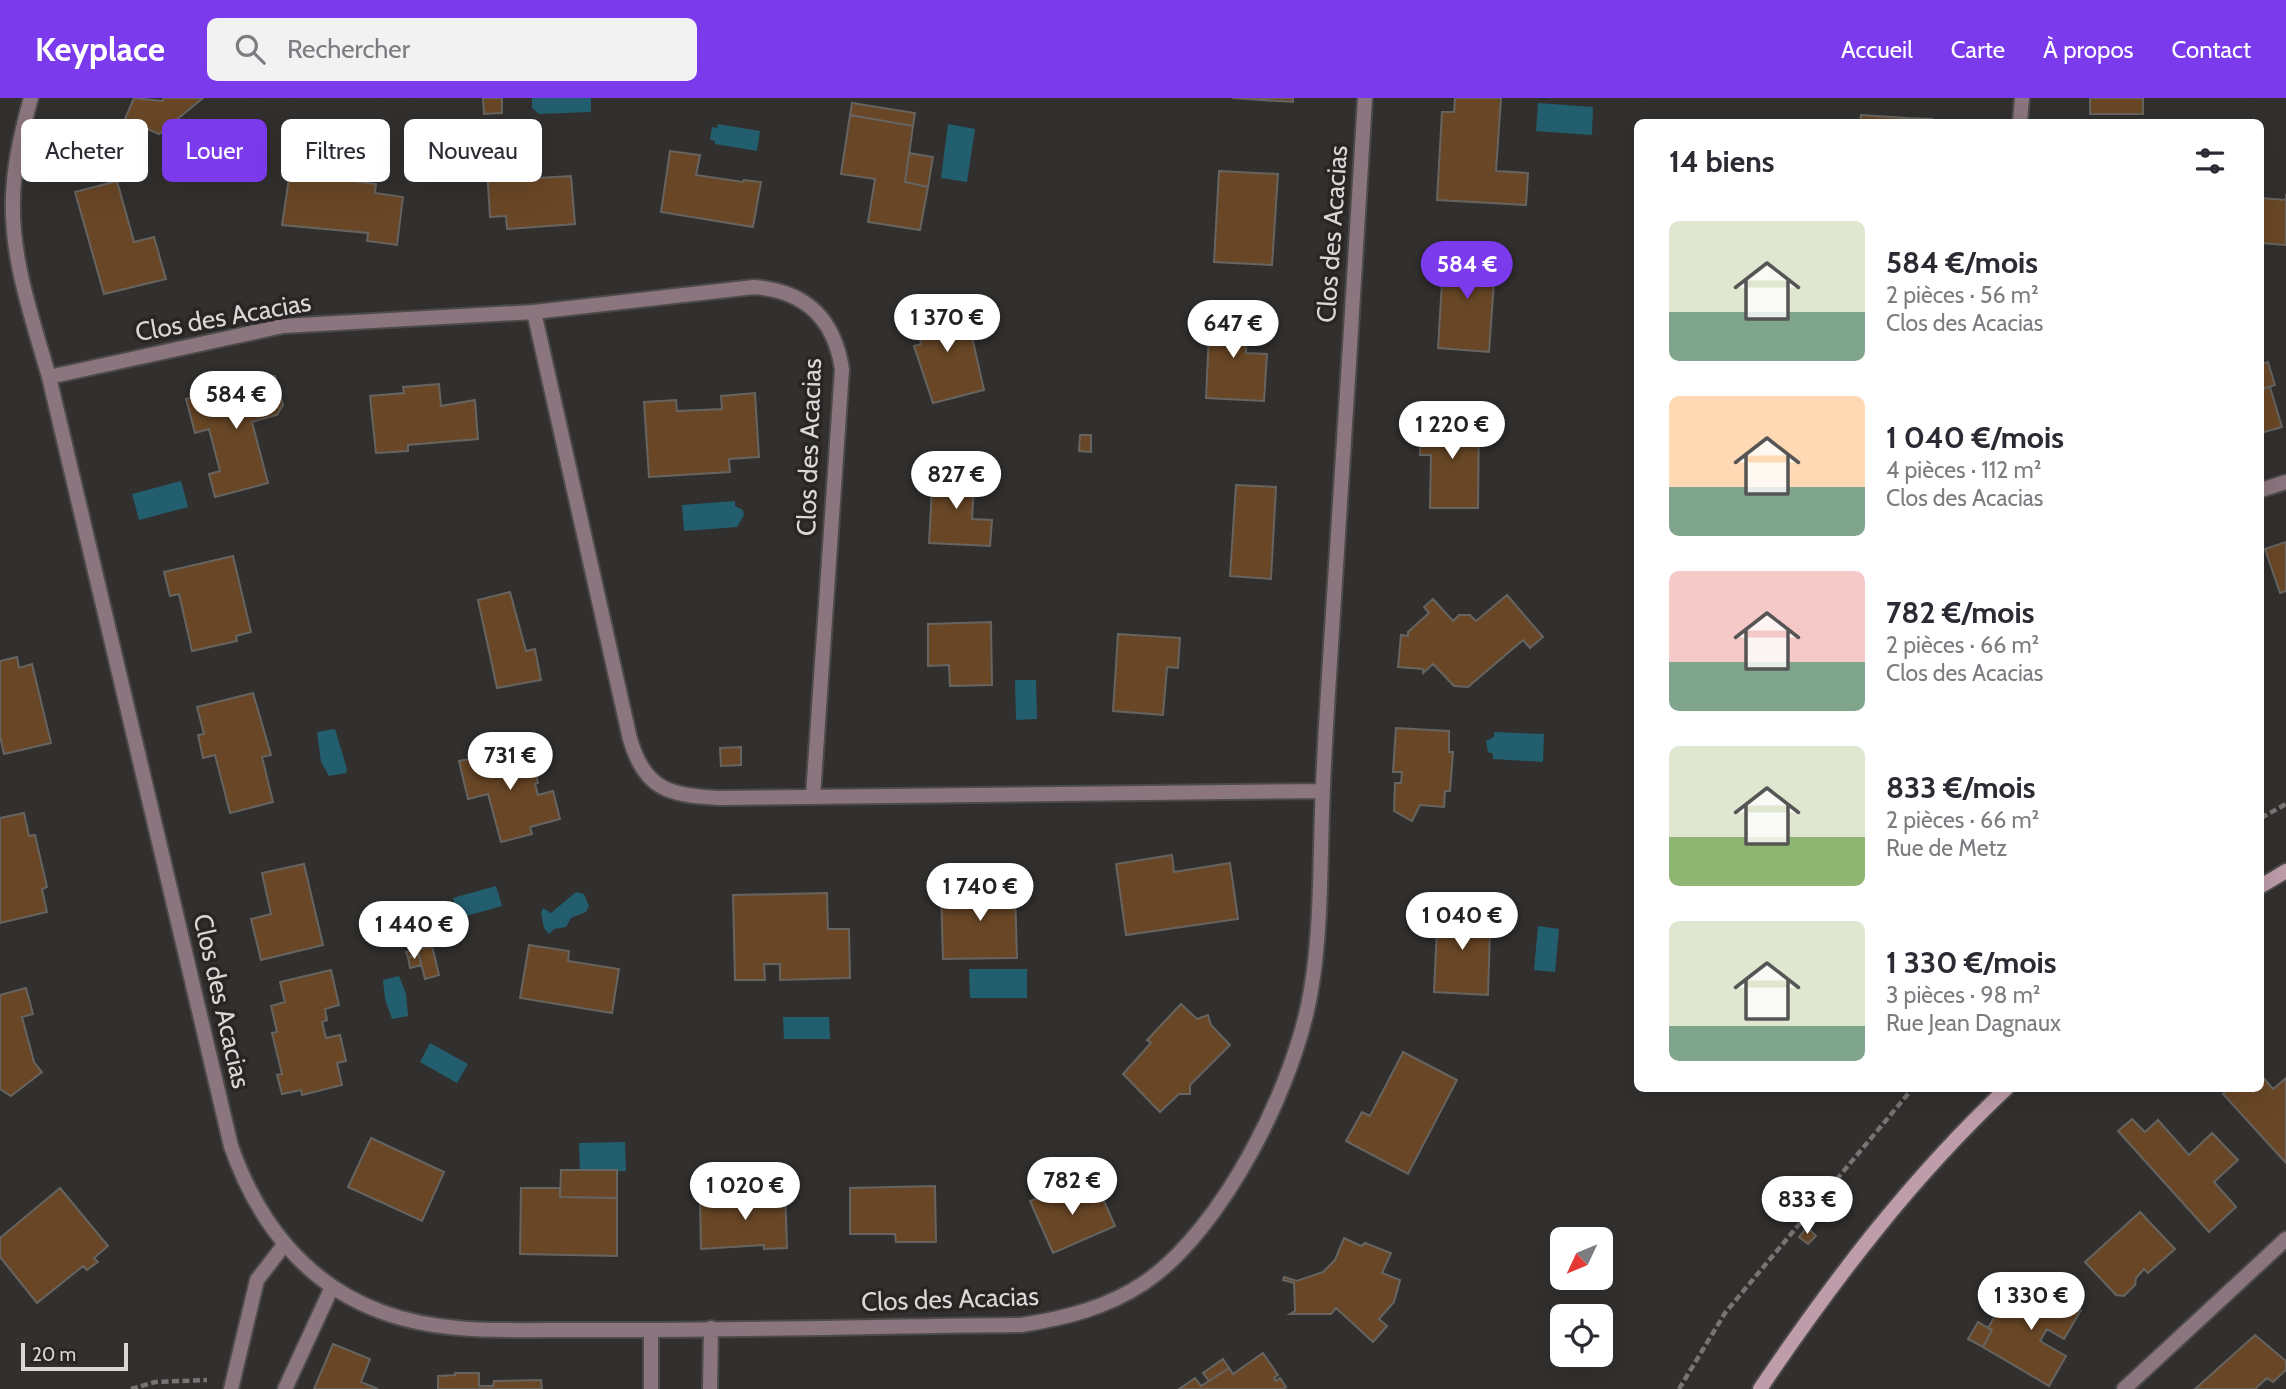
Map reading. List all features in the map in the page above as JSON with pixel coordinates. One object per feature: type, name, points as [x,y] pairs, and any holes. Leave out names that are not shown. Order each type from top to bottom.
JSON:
[{"type":"main road","points":[[2264,884],[2286,871]]},
{"type":"main road","points":[[1760,1389],[1812,1311],[1884,1218],[1965,1127],[2003,1092]]},
{"type":"street","name":"Clos des Acacias","points":[[31,98],[20,138],[13,184],[21,279],[49,377],[231,1146],[244,1182],[284,1245],[332,1287],[380,1311],[417,1323],[457,1328],[651,1330],[1021,1325],[1066,1318],[1108,1303],[1145,1282],[1178,1254],[1208,1219],[1255,1146],[1301,1032],[1317,953],[1322,791],[1365,98]]},
{"type":"street","points":[[2021,119],[2022,98]]},
{"type":"street","name":"Clos des Acacias","points":[[49,377],[283,326],[534,312],[761,288],[784,292],[800,300],[825,322],[834,336],[842,369],[813,796]]},
{"type":"street","points":[[534,312],[629,739],[643,771],[655,784],[670,792],[688,796],[1322,791]]},
{"type":"street","points":[[2264,490],[2286,482]]},
{"type":"street","points":[[2124,1389],[2286,1239]]},
{"type":"street","points":[[231,1388],[257,1280],[284,1245]]},
{"type":"street","points":[[285,1389],[332,1287]]},
{"type":"street","points":[[710,1389],[711,1328]]},
{"type":"street","points":[[651,1330],[651,1389]]},
{"type":"path","points":[[2264,816],[2286,804]]},
{"type":"path","points":[[1679,1389],[1725,1313],[1910,1092]]},
{"type":"path","points":[[131,1389],[155,1382],[207,1380],[231,1388]]},
{"type":"water","points":[[532,98],[591,98],[591,112],[539,114],[532,108]]},
{"type":"water","points":[[1538,103],[1593,107],[1592,135],[1536,131]]},
{"type":"water","points":[[718,124],[760,131],[757,151],[715,144],[715,141],[710,140],[712,127],[717,128]]},
{"type":"water","points":[[948,124],[975,129],[967,182],[941,178]]},
{"type":"water","points":[[181,481],[188,507],[139,520],[132,494]]},
{"type":"water","points":[[735,501],[735,506],[743,510],[744,515],[737,527],[684,531],[682,505]]},
{"type":"water","points":[[1015,680],[1036,680],[1037,719],[1016,720]]},
{"type":"water","points":[[335,729],[347,769],[346,773],[329,776],[321,762],[317,732]]},
{"type":"water","points":[[1494,732],[1544,734],[1543,762],[1493,759],[1493,754],[1488,752],[1486,741],[1494,737]]},
{"type":"water","points":[[496,886],[502,906],[459,918],[453,898]]},
{"type":"water","points":[[576,892],[584,894],[589,906],[586,912],[571,918],[566,927],[554,929],[549,934],[544,928],[541,913],[543,908],[551,913]]},
{"type":"water","points":[[1538,926],[1559,929],[1555,972],[1534,970]]},
{"type":"water","points":[[969,969],[1027,969],[1027,998],[970,998]]},
{"type":"water","points":[[399,976],[406,994],[408,1016],[392,1019],[385,999],[383,980]]},
{"type":"water","points":[[783,1017],[829,1017],[830,1039],[784,1039]]},
{"type":"water","points":[[430,1043],[468,1064],[457,1083],[420,1062]]},
{"type":"water","points":[[625,1142],[626,1171],[580,1172],[579,1143]]},
{"type":"building","points":[[134,98],[162,101],[164,98],[203,98],[177,119],[162,119],[162,132],[159,134],[148,129],[148,119],[125,119]]},
{"type":"building","points":[[483,98],[502,98],[502,113],[484,114]]},
{"type":"building","points":[[1232,98],[1293,98],[1293,102]]},
{"type":"building","points":[[1455,98],[1501,98],[1496,171],[1528,173],[1526,205],[1437,200],[1442,112],[1454,112]]},
{"type":"building","points":[[2090,98],[2143,98],[2143,114],[2090,114]]},
{"type":"building","points":[[852,103],[915,113],[913,126],[850,115]]},
{"type":"building","points":[[850,115],[913,126],[905,182],[928,187],[920,230],[868,222],[875,179],[841,174]]},
{"type":"building","points":[[1861,115],[1906,118],[1906,119],[1860,119]]},
{"type":"building","points":[[670,151],[700,155],[696,175],[761,182],[753,227],[661,212]]},
{"type":"building","points":[[909,153],[933,157],[928,187],[905,182]]},
{"type":"building","points":[[1219,171],[1278,174],[1272,265],[1214,262]]},
{"type":"building","points":[[571,176],[575,224],[507,229],[506,216],[490,217],[488,182],[542,182],[542,178]]},
{"type":"building","points":[[117,182],[134,242],[154,237],[166,279],[104,294],[75,192]]},
{"type":"building","points":[[288,182],[361,182],[376,184],[375,193],[403,197],[397,245],[367,241],[368,233],[282,225]]},
{"type":"building","points":[[2264,198],[2286,200],[2286,245],[2264,243]]},
{"type":"building","points":[[1444,250],[1496,254],[1489,352],[1438,348]]},
{"type":"building","points":[[955,301],[964,333],[971,332],[984,390],[933,403],[914,346],[921,344],[913,312]]},
{"type":"building","points":[[1210,310],[1248,312],[1246,353],[1267,354],[1264,401],[1206,398]]},
{"type":"building","points":[[2268,362],[2275,385],[2264,388],[2264,363]]},
{"type":"building","points":[[275,376],[283,405],[277,415],[252,422],[268,483],[215,497],[209,474],[220,471],[209,429],[195,433],[186,399]]},
{"type":"building","points":[[439,384],[441,406],[475,400],[478,439],[408,445],[408,451],[376,453],[370,396],[404,393],[403,387]]},
{"type":"building","points":[[2270,387],[2282,427],[2264,432],[2264,388]]},
{"type":"building","points":[[755,393],[759,457],[729,459],[730,472],[649,477],[644,402],[676,400],[677,411],[722,409],[721,396]]},
{"type":"building","points":[[1421,419],[1479,419],[1478,508],[1430,508],[1431,455],[1420,455]]},
{"type":"building","points":[[1080,435],[1091,435],[1091,452],[1079,451]]},
{"type":"building","points":[[933,470],[975,472],[972,519],[992,520],[990,546],[929,543]]},
{"type":"building","points":[[1236,485],[1276,487],[1271,579],[1230,576]]},
{"type":"building","points":[[2286,542],[2286,591],[2280,593],[2265,549]]},
{"type":"building","points":[[233,556],[251,632],[236,636],[237,641],[192,651],[179,594],[170,596],[164,572]]},
{"type":"building","points":[[510,592],[526,651],[535,649],[541,680],[497,688],[478,600]]},
{"type":"building","points":[[1507,595],[1543,637],[1530,648],[1523,640],[1468,687],[1454,686],[1433,664],[1423,673],[1423,669],[1398,667],[1401,635],[1408,636],[1408,632],[1429,613],[1424,607],[1433,599],[1453,621],[1459,615],[1470,615],[1476,621]]},
{"type":"building","points":[[991,622],[992,685],[950,686],[949,665],[928,666],[928,624]]},
{"type":"building","points":[[1118,634],[1180,638],[1178,668],[1167,667],[1163,715],[1113,711]]},
{"type":"building","points":[[17,657],[19,668],[32,664],[51,743],[4,754],[0,736],[0,661]]},
{"type":"building","points":[[253,693],[271,755],[262,757],[273,802],[230,813],[215,755],[203,758],[198,735],[204,734],[197,707]]},
{"type":"building","points":[[1396,728],[1449,731],[1449,752],[1453,752],[1450,791],[1445,791],[1444,807],[1420,805],[1412,821],[1394,811],[1395,783],[1401,783],[1402,772],[1393,772]]},
{"type":"building","points":[[529,747],[538,783],[535,784],[538,795],[553,791],[560,819],[530,827],[532,834],[501,842],[488,794],[468,799],[459,761]]},
{"type":"building","points":[[741,747],[741,765],[721,766],[720,748]]},
{"type":"building","points":[[24,813],[29,836],[35,835],[47,887],[42,889],[47,912],[0,923],[0,818]]},
{"type":"building","points":[[1172,855],[1174,872],[1230,863],[1238,919],[1126,935],[1116,864]]},
{"type":"building","points":[[304,864],[323,945],[261,960],[251,919],[271,914],[262,873]]},
{"type":"building","points":[[998,876],[1011,878],[1010,891],[1015,891],[1017,958],[943,959],[941,891],[996,891],[994,884]]},
{"type":"building","points":[[827,893],[828,929],[849,929],[850,978],[780,980],[780,964],[764,964],[765,980],[735,980],[733,895]]},
{"type":"building","points":[[1438,906],[1481,908],[1480,931],[1490,931],[1488,995],[1434,992]]},
{"type":"building","points":[[1481,908],[1498,909],[1497,932],[1480,931]]},
{"type":"building","points":[[529,945],[569,951],[568,961],[619,969],[612,1013],[520,998]]},
{"type":"building","points":[[432,946],[439,975],[425,979],[419,955],[408,957],[406,952]]},
{"type":"building","points":[[419,955],[421,965],[410,968],[408,957]]},
{"type":"building","points":[[331,970],[339,1005],[325,1009],[327,1020],[322,1022],[326,1038],[340,1035],[346,1061],[337,1063],[342,1085],[302,1095],[301,1090],[282,1094],[277,1075],[282,1074],[272,1033],[277,1032],[271,1006],[285,1002],[280,982]]},
{"type":"building","points":[[26,988],[33,1014],[22,1017],[34,1062],[42,1072],[11,1096],[0,1089],[0,995]]},
{"type":"building","points":[[1181,1004],[1197,1019],[1208,1015],[1211,1025],[1230,1045],[1190,1085],[1190,1094],[1179,1094],[1160,1112],[1123,1074],[1151,1043],[1147,1040]]},
{"type":"building","points":[[1403,1052],[1457,1080],[1408,1174],[1346,1141],[1362,1112],[1370,1116]]},
{"type":"building","points":[[2264,1078],[2273,1089],[2286,1078],[2286,1163],[2223,1094],[2264,1092]]},
{"type":"building","points":[[2132,1119],[2145,1132],[2158,1120],[2189,1155],[2212,1133],[2238,1160],[2214,1182],[2236,1207],[2209,1232],[2118,1131]]},
{"type":"building","points":[[371,1138],[444,1172],[422,1221],[348,1187]]},
{"type":"building","points":[[561,1170],[617,1170],[617,1198],[560,1197]]},
{"type":"building","points":[[1097,1185],[1115,1226],[1053,1253],[1030,1201],[1058,1189],[1062,1199]]},
{"type":"building","points":[[935,1186],[936,1242],[896,1242],[895,1234],[850,1234],[850,1188]]},
{"type":"building","points":[[60,1188],[108,1246],[94,1258],[98,1262],[87,1270],[83,1266],[37,1303],[0,1257],[0,1238]]},
{"type":"building","points":[[521,1188],[560,1188],[560,1197],[617,1198],[617,1256],[520,1254]]},
{"type":"building","points":[[761,1189],[785,1189],[787,1248],[764,1249],[764,1245],[701,1249],[700,1200],[761,1198]]},
{"type":"building","points":[[2140,1212],[2175,1249],[2148,1273],[2144,1269],[2136,1278],[2135,1285],[2124,1296],[2116,1295],[2085,1262]]},
{"type":"building","points":[[1807,1227],[1816,1236],[1808,1244],[1799,1237]]},
{"type":"building","points":[[1344,1238],[1361,1246],[1365,1243],[1391,1253],[1382,1273],[1400,1280],[1394,1302],[1379,1319],[1387,1326],[1373,1342],[1336,1308],[1331,1314],[1290,1314],[1295,1311],[1294,1283],[1283,1280],[1284,1277],[1297,1281],[1323,1272],[1335,1260]]},
{"type":"building","points":[[2013,1285],[2038,1300],[2044,1288],[2081,1310],[2064,1339],[2047,1329],[2040,1341],[2066,1356],[2049,1386],[1983,1347],[1992,1330],[1988,1328]]},
{"type":"building","points":[[1978,1322],[1992,1330],[1983,1347],[1968,1339]]},
{"type":"building","points":[[2255,1335],[2286,1361],[2286,1370],[2273,1382],[2267,1378],[2255,1389],[2195,1389]]},
{"type":"building","points":[[333,1344],[370,1359],[361,1382],[378,1389],[314,1389]]},
{"type":"building","points":[[1263,1353],[1278,1375],[1274,1378],[1276,1381],[1280,1378],[1286,1387],[1284,1389],[1179,1389],[1195,1378],[1201,1386],[1229,1368],[1233,1374]]},
{"type":"building","points":[[1223,1359],[1229,1368],[1209,1381],[1203,1373]]},
{"type":"building","points":[[479,1373],[479,1386],[493,1386],[494,1381],[541,1380],[542,1389],[438,1389],[438,1376]]}]
